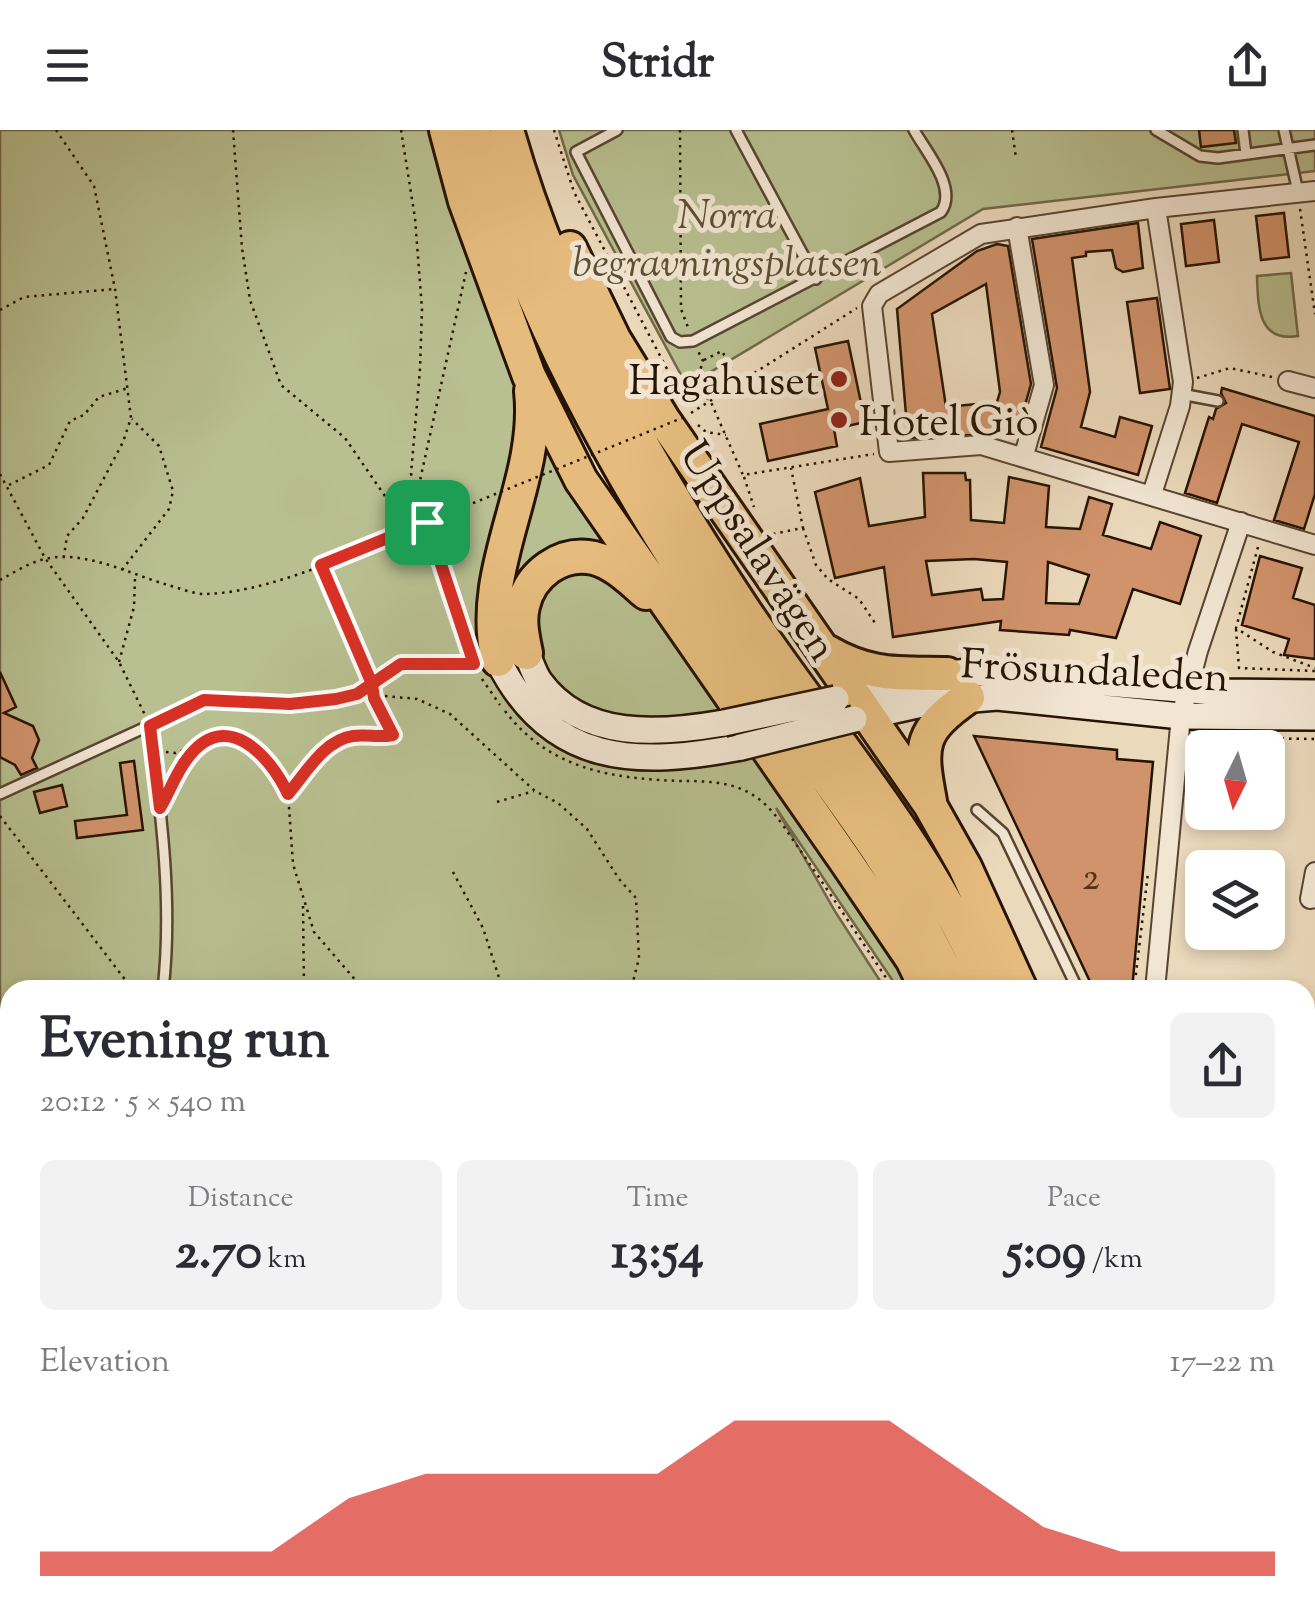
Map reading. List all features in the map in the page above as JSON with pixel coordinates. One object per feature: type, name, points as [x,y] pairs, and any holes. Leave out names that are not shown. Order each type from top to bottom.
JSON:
[{"type":"highway","points":[[446,130],[465,201],[529,376],[581,480],[858,879],[922,980]]},
{"type":"highway","name":"Uppsalavägen","points":[[474,130],[542,314],[634,494],[718,626],[867,834],[912,906],[951,980]]},
{"type":"highway","points":[[510,139],[562,231],[614,339],[653,403],[826,651],[853,707],[930,805],[965,867],[1016,980]]},
{"type":"highway","name":"Uppsalavägen","points":[[510,139],[571,303],[660,479],[744,610],[894,820],[940,891],[985,980]]},
{"type":"highway","points":[[499,659],[492,616],[528,466],[532,405],[529,376]]},
{"type":"highway","points":[[499,659],[521,630],[528,589],[554,563],[572,557],[610,564],[645,591],[690,641]]},
{"type":"highway","points":[[826,651],[848,664],[880,673],[957,686],[926,743],[924,773],[930,805]]},
{"type":"main road","name":"Frösundaleden","points":[[499,659],[540,682],[559,701],[603,725],[643,732],[671,732],[853,707],[957,686],[996,672],[1187,690],[1315,693]]},
{"type":"main road","name":"Frösundaleden","points":[[499,659],[512,690],[530,711],[563,736],[602,753],[630,758],[664,759],[740,746],[853,707]]},
{"type":"main road","name":"Frösundaleden","points":[[957,686],[996,697],[1181,716],[1315,716]]},
{"type":"street","points":[[1307,192],[1156,208],[981,234],[880,294],[872,306],[890,452],[981,445],[1315,545]]},
{"type":"street","points":[[1152,494],[1182,388],[1156,208]]},
{"type":"street","points":[[1018,227],[1044,385],[1024,456]]},
{"type":"street","points":[[1288,381],[1315,388]]},
{"type":"street","points":[[1156,980],[1181,716],[1241,522]]},
{"type":"street","points":[[1313,898],[1315,872]]},
{"type":"lane","points":[[617,130],[576,152],[671,337],[680,342],[692,340],[816,280],[941,212],[947,203],[947,190],[914,130]]},
{"type":"lane","points":[[736,130],[816,280]]},
{"type":"lane","points":[[1156,130],[1200,156],[1218,158],[1315,145]]},
{"type":"lane","points":[[1243,130],[1246,154]]},
{"type":"lane","points":[[1284,130],[1286,148],[1307,192]]},
{"type":"lane","points":[[1182,388],[1218,402]]},
{"type":"lane","points":[[0,794],[204,700],[290,704],[346,696],[401,664],[499,659]]},
{"type":"lane","points":[[372,684],[374,698],[393,735]]},
{"type":"lane","points":[[150,726],[160,808],[164,980]]},
{"type":"lane","points":[[977,810],[1003,834],[1073,980]]},
{"type":"path","points":[[56,130],[94,186],[115,288],[131,418],[124,442],[83,518],[67,536],[63,558]]},
{"type":"path","points":[[233,130],[250,300],[281,386],[345,438],[408,530]]},
{"type":"path","points":[[400,130],[419,256],[420,369],[411,474],[427,522],[499,659],[489,690],[520,730],[545,750],[578,767],[609,776],[713,782],[756,796],[792,838],[887,980]]},
{"type":"path","points":[[554,130],[574,192],[658,352],[680,384],[710,400],[744,475],[890,452]]},
{"type":"path","points":[[680,130],[681,309],[703,361]]},
{"type":"path","points":[[1012,130],[1016,158]]},
{"type":"path","points":[[1307,192],[1315,314]]},
{"type":"path","points":[[417,494],[468,264]]},
{"type":"path","points":[[0,310],[24,298],[115,288]]},
{"type":"path","points":[[0,580],[45,558],[63,558],[97,561],[202,594],[250,588],[321,565],[687,416],[738,380],[880,294]]},
{"type":"path","points":[[693,392],[703,361],[722,351],[738,380]]},
{"type":"path","points":[[1182,388],[1230,368],[1288,381]]},
{"type":"path","points":[[9,486],[49,465],[70,420],[84,415],[99,397],[128,388]]},
{"type":"path","points":[[687,416],[706,432],[726,435]]},
{"type":"path","points":[[122,570],[170,509],[173,491],[159,446],[131,418]]},
{"type":"path","points":[[791,467],[803,528],[816,565],[859,599],[874,623]]},
{"type":"path","points":[[0,474],[45,558],[119,662],[150,726]]},
{"type":"path","points":[[770,534],[803,528]]},
{"type":"path","points":[[1264,529],[1236,628],[1240,668],[1315,669]]},
{"type":"path","points":[[321,565],[372,684]]},
{"type":"path","points":[[119,662],[134,607],[135,576]]},
{"type":"path","points":[[1236,628],[1273,652],[1315,669]]},
{"type":"path","points":[[374,698],[417,700],[450,714],[535,790],[558,803],[588,829],[636,898],[639,958],[634,980]]},
{"type":"path","points":[[288,794],[336,741],[350,736],[393,735]]},
{"type":"path","points":[[175,753],[224,736],[253,744],[278,774],[288,794],[293,864],[314,932],[355,980]]},
{"type":"path","points":[[1285,739],[1315,739]]},
{"type":"path","points":[[160,808],[186,760],[203,744]]},
{"type":"path","points":[[498,802],[535,790]]},
{"type":"path","points":[[0,816],[125,980]]},
{"type":"path","points":[[453,872],[482,928],[500,980]]},
{"type":"path","points":[[302,900],[304,980]]},
{"type":"green space","points":[[0,130],[432,130],[481,284],[729,713],[721,716],[743,753],[756,752],[909,980],[892,980],[776,808],[880,980],[0,980]]},
{"type":"green space","name":"Norra begravningsplatsen","points":[[559,130],[1315,130],[1315,171],[983,209],[687,386],[573,175]]},
{"type":"green space","points":[[1291,273],[1298,336],[1285,337],[1275,334],[1263,320],[1257,276]]},
{"type":"building","points":[[1199,130],[1234,130],[1236,143],[1201,147]]},
{"type":"building","points":[[1284,213],[1289,257],[1261,260],[1256,216]]},
{"type":"building","points":[[1214,220],[1219,262],[1186,266],[1181,224]]},
{"type":"building","points":[[1138,223],[1143,268],[1123,272],[1116,268],[1112,250],[1086,252],[1086,256],[1072,258],[1090,392],[1081,427],[1115,437],[1120,417],[1152,426],[1138,475],[1041,447],[1057,388],[1032,239]]},
{"type":"building","points":[[997,244],[1008,246],[1031,384],[1017,433],[908,438],[897,309],[977,251]],"holes":[[[986,284],[1000,392],[997,402],[946,407],[932,314]]]},
{"type":"building","points":[[1157,298],[1170,389],[1140,393],[1127,302]]},
{"type":"building","name":"Hagahuset","points":[[848,341],[865,422],[834,429],[837,446],[768,461],[760,424],[828,409],[815,348]]},
{"type":"building","points":[[1222,388],[1315,416],[1315,494],[1304,529],[1274,520],[1299,442],[1242,424],[1217,503],[1185,493],[1209,417],[1213,419],[1216,409],[1226,403]]},
{"type":"building","points":[[923,473],[965,473],[966,480],[970,480],[971,520],[1004,523],[1009,477],[1049,486],[1046,527],[1080,529],[1089,497],[1112,504],[1103,535],[1151,549],[1160,522],[1201,536],[1180,604],[1133,589],[1116,638],[1070,630],[1069,635],[1000,630],[1001,621],[893,637],[884,567],[835,578],[815,492],[860,478],[869,526],[925,517]],"holes":[[[926,561],[1007,562],[1003,599],[983,600],[981,589],[932,595]],[[1048,562],[1089,575],[1079,604],[1046,603]]]},
{"type":"building","points":[[1260,556],[1302,568],[1293,598],[1315,605],[1315,659],[1284,655],[1289,639],[1242,625]]},
{"type":"building","points":[[0,672],[16,707],[4,713],[33,726],[39,740],[32,758],[37,768],[21,775],[15,765],[0,757]]},
{"type":"building","points":[[974,736],[1117,750],[1117,759],[1153,762],[1133,980],[1089,980]]},
{"type":"building","points":[[134,761],[143,830],[77,838],[75,821],[127,815],[120,763]]},
{"type":"building","points":[[62,785],[67,806],[40,813],[34,792]]},
{"type":"place","name":"Hagahuset","points":[[839,379]]},
{"type":"place","name":"Hotel Giò","points":[[839,420]]},
{"type":"route","points":[[427,522],[321,565],[372,684],[374,698],[393,735],[350,736],[336,741],[288,794],[278,774],[253,744],[224,736],[203,744],[186,760],[160,808],[150,726],[169,715],[204,700],[290,704],[336,699],[357,694],[372,684],[382,674],[401,664],[474,664],[427,522]]}]
